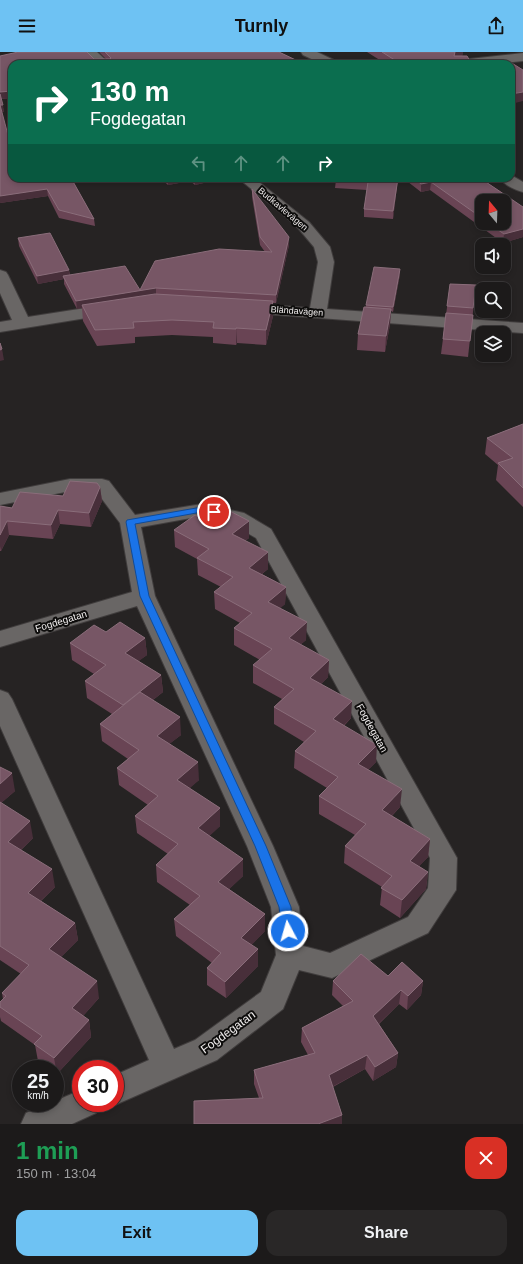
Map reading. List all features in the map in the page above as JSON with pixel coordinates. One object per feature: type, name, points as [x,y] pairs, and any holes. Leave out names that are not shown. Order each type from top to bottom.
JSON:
[{"type":"street","points":[[89,52],[99,60]]},
{"type":"street","points":[[308,52],[324,60]]},
{"type":"street","points":[[496,60],[523,57]]},
{"type":"street","name":"Budkavlevägen","points":[[250,182],[305,226],[318,241],[326,258],[318,312]]},
{"type":"street","points":[[0,275],[22,324]]},
{"type":"street","name":"Bländavägen","points":[[225,307],[318,312],[523,328]]},
{"type":"street","points":[[0,327],[124,308]]},
{"type":"street","name":"Fogdegatan","points":[[0,499],[70,485],[102,485],[130,522],[144,596],[260,846],[285,907],[290,955],[273,1000],[206,1050],[124,1086]]},
{"type":"street","name":"Fogdegatan","points":[[130,522],[202,510],[237,518],[264,534],[444,858],[442,890],[418,925],[332,966],[290,955]]},
{"type":"street","name":"Fogdegatan","points":[[0,639],[144,596]]},
{"type":"street","points":[[0,699],[167,1067]]},
{"type":"street","points":[[37,1124],[72,1109]]},
{"type":"building","points":[[18,52],[87,52],[94,59],[110,59],[111,58],[105,52],[279,52],[296,60],[8,60],[8,91],[0,92],[0,56]]},
{"type":"building","points":[[382,52],[455,52],[454,56],[467,56],[470,60],[395,60]]},
{"type":"building","points":[[515,65],[523,70],[523,92],[515,93]]},
{"type":"building","points":[[0,94],[3,105],[0,105]]},
{"type":"building","points":[[0,105],[8,135],[8,182],[73,182],[94,219],[59,210],[47,189],[0,196]]},
{"type":"building","points":[[368,182],[397,182],[393,211],[364,209]]},
{"type":"building","points":[[419,182],[431,182],[421,184]]},
{"type":"building","points":[[431,182],[486,182],[504,194],[475,194],[475,213]]},
{"type":"building","points":[[252,189],[289,237],[276,295],[156,288],[76,301],[63,276],[125,266],[140,290],[155,261],[219,249],[272,252],[260,237]]},
{"type":"building","points":[[511,199],[523,207],[523,229],[504,234],[498,230],[511,230]]},
{"type":"building","points":[[50,233],[69,270],[37,276],[18,238]]},
{"type":"building","points":[[374,267],[400,269],[393,307],[366,305]]},
{"type":"building","points":[[450,284],[475,285],[473,308],[447,306]]},
{"type":"building","points":[[155,294],[273,301],[266,330],[213,328],[214,322],[172,320],[133,322],[134,328],[95,330],[82,305]]},
{"type":"building","points":[[364,307],[391,309],[386,336],[358,334]]},
{"type":"building","points":[[446,313],[473,315],[470,341],[443,339]]},
{"type":"building","points":[[523,424],[523,488],[498,463],[513,458],[487,438]]},
{"type":"building","points":[[70,481],[97,483],[100,487],[89,513],[58,510],[51,525],[7,521],[0,535],[0,506],[12,508],[20,492],[63,496]]},
{"type":"building","points":[[224,508],[249,521],[232,534],[268,552],[249,568],[286,587],[268,602],[307,622],[289,638],[329,660],[310,678],[352,701],[333,719],[377,745],[358,764],[402,789],[382,810],[430,839],[410,861],[428,872],[402,900],[381,888],[392,876],[345,846],[366,824],[319,796],[338,777],[295,751],[316,731],[274,707],[294,689],[253,665],[272,649],[234,628],[252,613],[214,592],[233,577],[197,558],[209,549],[174,530],[195,515],[207,521]]},
{"type":"building","points":[[120,622],[145,638],[125,653],[161,675],[123,705],[85,681],[106,665],[70,643],[94,625],[106,632]]},
{"type":"building","points":[[140,692],[180,717],[157,736],[198,762],[177,780],[220,808],[198,828],[243,859],[218,882],[265,914],[241,938],[258,949],[225,982],[207,968],[221,953],[174,919],[200,896],[156,865],[178,844],[135,816],[158,796],[117,768],[139,750],[100,724]]},
{"type":"building","points":[[0,767],[12,773],[0,784]]},
{"type":"building","points":[[0,802],[30,821],[8,842],[52,869],[28,893],[75,923],[49,949],[97,981],[72,1008],[89,1020],[54,1058],[34,1044],[42,1036],[0,1007],[0,1002],[6,996],[2,993],[29,965],[0,946]]},
{"type":"building","points":[[361,954],[388,976],[402,962],[423,981],[408,996],[401,990],[373,1016],[398,1053],[375,1067],[367,1055],[329,1075],[342,1115],[318,1124],[194,1124],[194,1101],[263,1098],[254,1070],[315,1053],[302,1028],[353,1001],[333,981]]},
{"type":"route","points":[[214,512],[202,510],[130,522],[144,596],[260,846],[285,907],[288,931]]}]
